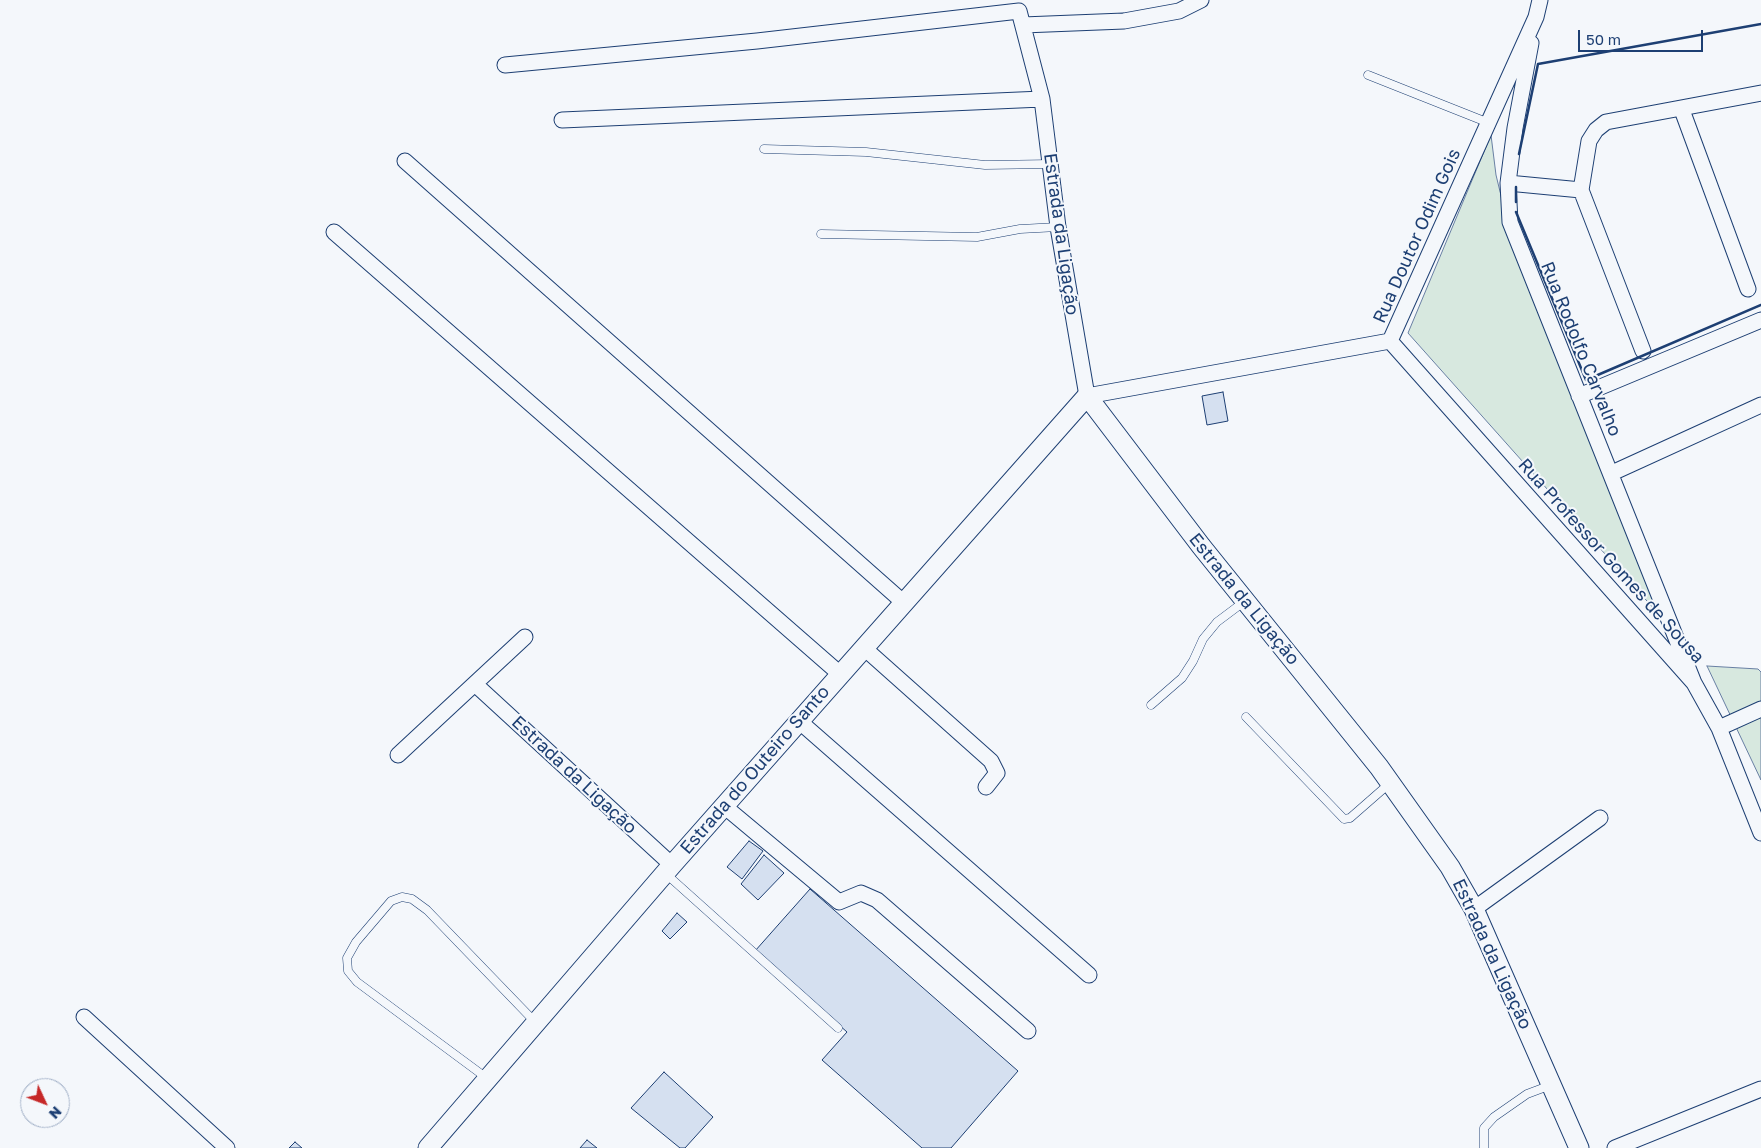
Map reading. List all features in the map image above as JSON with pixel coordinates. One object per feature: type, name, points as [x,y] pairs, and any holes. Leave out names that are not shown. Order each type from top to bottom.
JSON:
[{"type":"street","points":[[505,65],[757,41],[1019,12],[1124,22],[1179,11],[1201,0]]},
{"type":"street","name":"Rua Doutor Odim Gois","points":[[1087,396],[1390,341],[1536,17],[1540,0]]},
{"type":"street","name":"Estrada da Ligação","points":[[1019,12],[1042,99],[1058,227],[1087,396],[1245,601],[1390,783],[1450,867],[1474,909],[1579,1148]]},
{"type":"street","name":"Rua Rodolfo Carvalho","points":[[1536,17],[1515,128],[1508,183],[1510,222],[1612,472],[1694,682]]},
{"type":"street","points":[[1643,350],[1580,190],[1589,141],[1596,130],[1606,122],[1682,110],[1761,93]]},
{"type":"street","points":[[562,120],[1042,99]]},
{"type":"street","points":[[1682,110],[1748,289]]},
{"type":"street","points":[[405,161],[903,602]]},
{"type":"street","points":[[1508,183],[1580,190]]},
{"type":"street","points":[[334,232],[840,674]]},
{"type":"street","points":[[1580,396],[1761,320]]},
{"type":"street","name":"Rua Professor Gomes de Sousa","points":[[1390,341],[1694,682],[1718,728],[1761,833]]},
{"type":"street","name":"Estrada do Outeiro Santo","points":[[428,1148],[799,720],[1087,396]]},
{"type":"street","points":[[1612,472],[1761,405]]},
{"type":"street","points":[[398,755],[476,685],[525,637]]},
{"type":"street","points":[[863,647],[991,761],[997,772],[986,787]]},
{"type":"street","name":"Estrada da Ligação","points":[[476,685],[669,869]]},
{"type":"street","points":[[1718,728],[1761,709]]},
{"type":"street","points":[[799,720],[1089,975]]},
{"type":"street","points":[[724,806],[839,902],[860,893],[877,900],[1028,1031]]},
{"type":"street","points":[[1474,909],[1600,818]]},
{"type":"street","points":[[84,1017],[227,1148]]},
{"type":"street","points":[[1615,1148],[1761,1089]]},
{"type":"lane","points":[[1368,75],[1488,124]]},
{"type":"lane","points":[[764,150],[866,152],[985,165],[1051,164]]},
{"type":"lane","points":[[820,234],[977,236],[1020,229],[1058,227]]},
{"type":"lane","points":[[1151,705],[1182,678],[1193,661],[1203,639],[1217,622],[1245,601]]},
{"type":"lane","points":[[1246,717],[1344,819],[1350,818],[1390,783]]},
{"type":"lane","points":[[669,869],[838,1028]]},
{"type":"lane","points":[[488,1079],[356,982],[348,971],[347,958],[356,942],[391,901],[402,897],[412,899],[427,910],[536,1023]]},
{"type":"lane","points":[[1484,1148],[1484,1128],[1494,1117],[1527,1094],[1551,1085]]},
{"type":"shaded area","points":[[1491,135],[1496,175],[1512,241],[1663,619],[1408,333]]},
{"type":"shaded area","points":[[1707,666],[1758,669],[1761,672],[1761,780]]},
{"type":"building","points":[[1223,392],[1228,421],[1207,425],[1202,396]]},
{"type":"building","points":[[749,841],[763,851],[742,879],[727,867]]},
{"type":"building","points":[[764,855],[784,873],[758,900],[741,884]]},
{"type":"building","points":[[810,889],[1018,1071],[951,1148],[922,1148],[822,1060],[847,1032],[755,951]]},
{"type":"building","points":[[677,913],[687,922],[670,939],[662,931]]},
{"type":"building","points":[[664,1072],[713,1117],[685,1148],[680,1148],[631,1108]]},
{"type":"building","points":[[587,1140],[597,1148],[580,1148]]},
{"type":"building","points":[[295,1142],[302,1148],[289,1148]]},
{"type":"wall","points":[[1519,154],[1538,64],[1761,24]]},
{"type":"wall","points":[[1516,187],[1516,202]]},
{"type":"wall","points":[[1516,212],[1586,380],[1761,305]]}]
